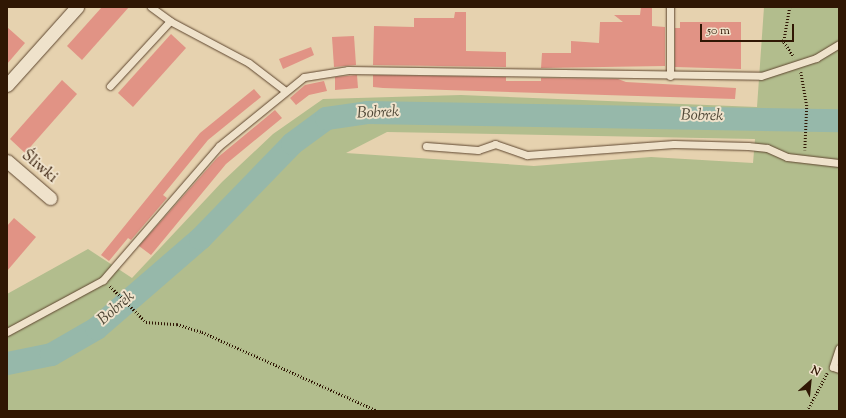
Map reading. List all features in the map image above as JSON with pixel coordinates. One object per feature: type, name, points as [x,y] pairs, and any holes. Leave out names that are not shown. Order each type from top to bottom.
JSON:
[{"type":"street","points":[[7,85],[77,7]]},
{"type":"street","name":"Śliwki","points":[[7,161],[50,198]]},
{"type":"lane","points":[[151,7],[170,21],[249,63],[284,90]]},
{"type":"lane","points":[[670,7],[670,76]]},
{"type":"lane","points":[[110,86],[170,21]]},
{"type":"lane","points":[[7,332],[103,280],[219,146],[284,90],[304,77],[348,70],[670,76],[761,76],[816,58],[839,44]]},
{"type":"lane","points":[[426,146],[478,150],[495,144],[527,155],[674,144],[748,146],[767,148],[787,157],[839,163]]},
{"type":"lane","points":[[836,368],[839,348]]},
{"type":"path","points":[[806,139],[807,105]]},
{"type":"path","points":[[115,290],[146,322],[177,324],[202,332],[378,411]]},
{"type":"path","points":[[807,411],[822,379],[836,368]]},
{"type":"green space","points":[[764,7],[839,7],[839,411],[7,411],[7,294],[88,249],[132,278],[222,182],[273,134],[323,99],[461,95],[757,107]],"holes":[[[387,132],[755,139],[753,163],[651,157],[534,166],[346,153]]]},
{"type":"building","points":[[102,7],[129,7],[82,60],[67,46]]},
{"type":"building","points":[[641,7],[652,7],[652,26],[665,27],[665,66],[541,68],[542,53],[571,53],[571,41],[599,43],[600,22],[623,22],[614,15],[640,15]]},
{"type":"building","points":[[455,12],[466,12],[466,51],[506,52],[506,67],[373,65],[374,26],[414,27],[414,18],[454,18]]},
{"type":"building","points":[[680,22],[741,22],[741,69],[675,67],[675,28],[680,28]]},
{"type":"building","points":[[7,27],[25,43],[7,64]]},
{"type":"building","points":[[171,34],[186,48],[133,107],[118,93]]},
{"type":"building","points":[[354,36],[356,65],[334,67],[332,37]]},
{"type":"building","points":[[311,47],[314,55],[283,69],[279,59]]},
{"type":"building","points":[[357,75],[358,88],[335,90],[335,77]]},
{"type":"building","points":[[373,75],[506,77],[506,81],[541,81],[541,78],[618,79],[626,82],[736,88],[735,99],[383,88],[373,87]]},
{"type":"building","points":[[62,80],[77,94],[25,153],[10,139]]},
{"type":"building","points":[[324,81],[327,91],[309,95],[296,105],[290,98],[305,85]]},
{"type":"building","points":[[254,89],[261,97],[208,140],[163,195],[167,198],[131,240],[128,238],[109,261],[101,255],[200,133]]},
{"type":"building","points":[[275,110],[282,118],[226,164],[151,255],[139,246],[217,158]]},
{"type":"building","points":[[14,218],[36,237],[7,271],[7,226]]},
{"type":"waterway","name":"Bobrek","points":[[7,363],[51,354],[96,328],[200,238],[292,143],[326,118],[367,112],[839,120]]}]
